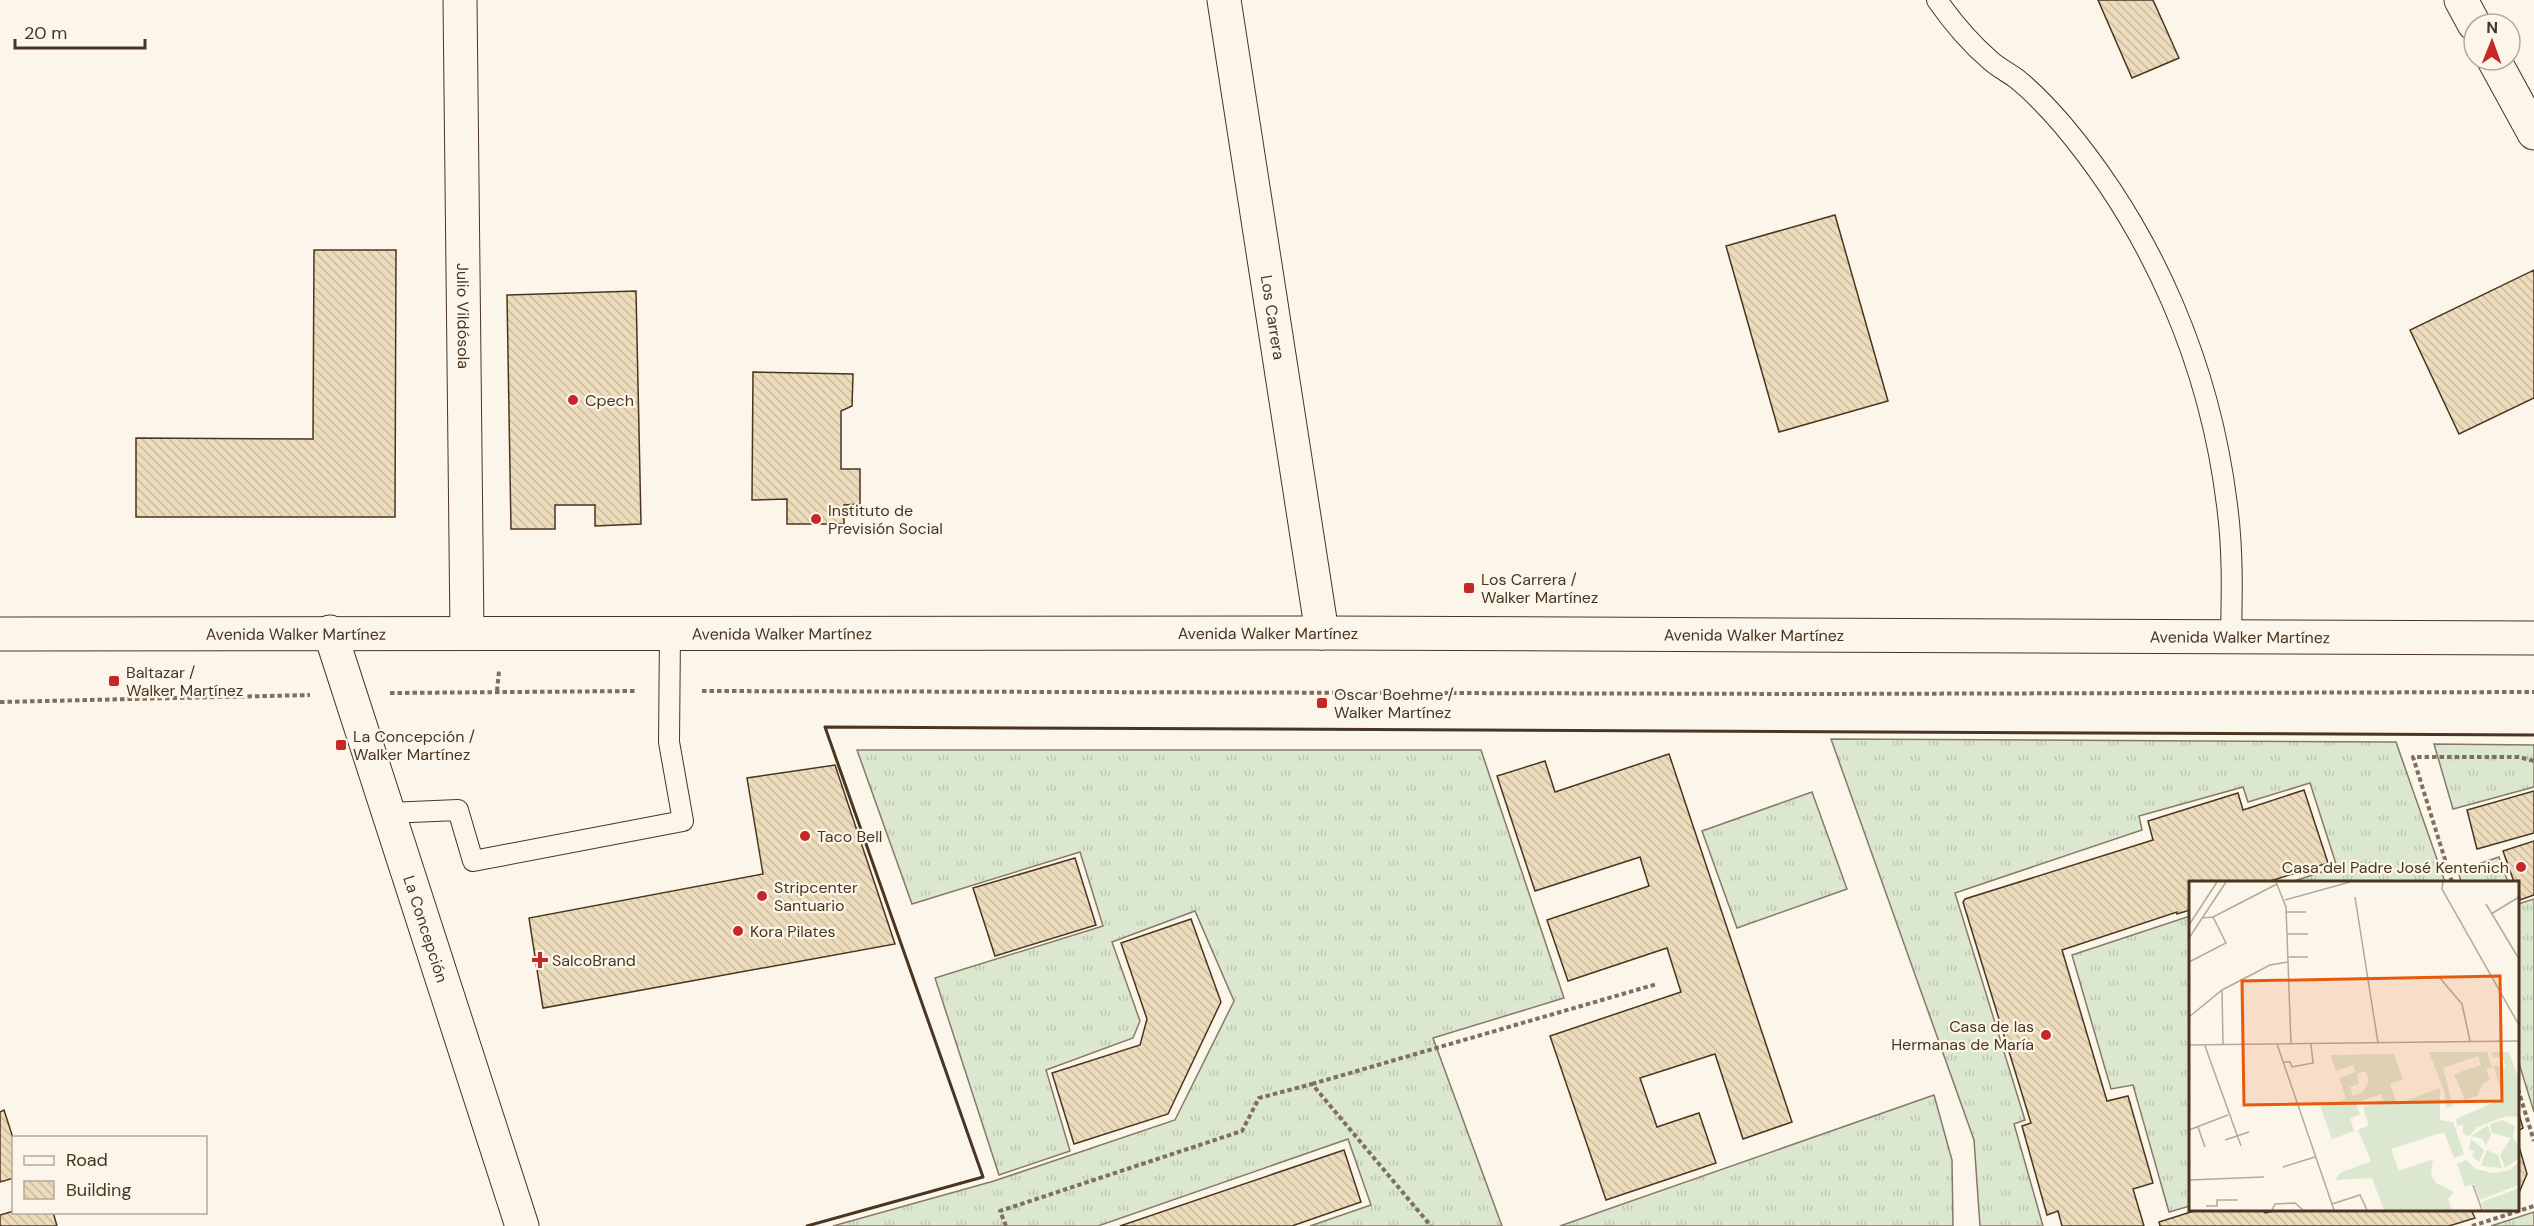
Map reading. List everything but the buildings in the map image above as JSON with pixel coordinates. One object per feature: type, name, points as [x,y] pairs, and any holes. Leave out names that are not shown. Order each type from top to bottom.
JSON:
[{"type":"main road","name":"Julio Vildósola","points":[[460,0],[467,633]]},
{"type":"main road","name":"Los Carrera","points":[[1224,0],[1323,633]]},
{"type":"main road","points":[[2501,72],[2534,132]]},
{"type":"main road","name":"La Concepción","points":[[330,632],[522,1226]]},
{"type":"main road","name":"Avenida Walker Martínez","points":[[0,633],[1323,633],[2534,638]]},
{"type":"lane","points":[[1937,0],[1952,22],[1971,42],[1993,63],[2018,80],[2051,113],[2097,167],[2130,218],[2158,271],[2182,326],[2202,382],[2217,440],[2229,527],[2232,571],[2231,636]]},
{"type":"lane","points":[[388,813],[458,810],[472,861],[683,821],[669,742],[670,633]]},
{"type":"path","points":[[0,702],[497,691],[1805,694],[2534,692]]},
{"type":"path","points":[[2452,881],[2413,757],[2519,757],[2534,761]]},
{"type":"path","points":[[1006,1226],[1000,1211],[1242,1131],[1259,1098],[1657,984]]},
{"type":"path","points":[[1312,1084],[1431,1226]]},
{"type":"path","points":[[2519,1095],[2534,1141]]},
{"type":"path","points":[[2519,1211],[2534,1206]]},
{"type":"path","points":[[2472,1226],[2518,1211]]},
{"type":"green space","points":[[1831,739],[2396,742],[2445,881],[2294,881],[2337,867],[2310,783],[2248,802],[2243,787],[2139,816],[2142,830],[1955,893],[2025,1120],[2014,1124],[2043,1226],[1980,1226],[1974,1140]]},
{"type":"green space","points":[[2434,744],[2534,745],[2534,787],[2453,809]]},
{"type":"green space","points":[[857,750],[1481,750],[1564,998],[1433,1038],[1502,1226],[1310,1226],[1371,1205],[1348,1139],[1098,1226],[833,1226],[994,1181],[1175,1120],[1234,1001],[1195,911],[1112,942],[1140,1021],[1133,1038],[1046,1070],[1070,1151],[999,1175],[935,978],[1103,926],[1080,852],[912,904]]},
{"type":"green space","points":[[1812,792],[1847,889],[1737,928],[1702,831]]},
{"type":"green space","points":[[2499,857],[2508,881],[2461,881],[2458,871]]},
{"type":"green space","points":[[2534,899],[2534,1112],[2519,1063],[2519,904]]},
{"type":"green space","points":[[2189,916],[2189,1206],[2169,1212],[2133,1085],[2111,1089],[2072,955]]},
{"type":"green space","points":[[1934,1095],[1952,1160],[1953,1226],[1560,1226]]},
{"type":"green space","points":[[2534,1212],[2534,1226],[2491,1226]]},
{"type":"wall","points":[[807,1226],[983,1177],[825,727],[2534,735]]},
{"type":"place","name":"Cpech","points":[[573,400]]},
{"type":"place","name":"Instituto de Previsión Social","points":[[816,519]]},
{"type":"place","name":"Los Carrera / Walker Martínez","points":[[1469,588]]},
{"type":"place","name":"Baltazar / Walker Martínez","points":[[114,681]]},
{"type":"place","name":"Oscar Boehme / Walker Martínez","points":[[1322,703]]},
{"type":"place","name":"La Concepción / Walker Martínez","points":[[341,745]]},
{"type":"place","name":"Taco Bell","points":[[805,836]]},
{"type":"place","name":"Casa del Padre José Kentenich","points":[[2521,867]]},
{"type":"place","name":"Stripcenter Santuario","points":[[762,896]]},
{"type":"place","name":"Kora Pilates","points":[[738,931]]},
{"type":"place","name":"SalcoBrand","points":[[540,960]]},
{"type":"place","name":"Casa de las Hermanas de María","points":[[2046,1035]]}]
